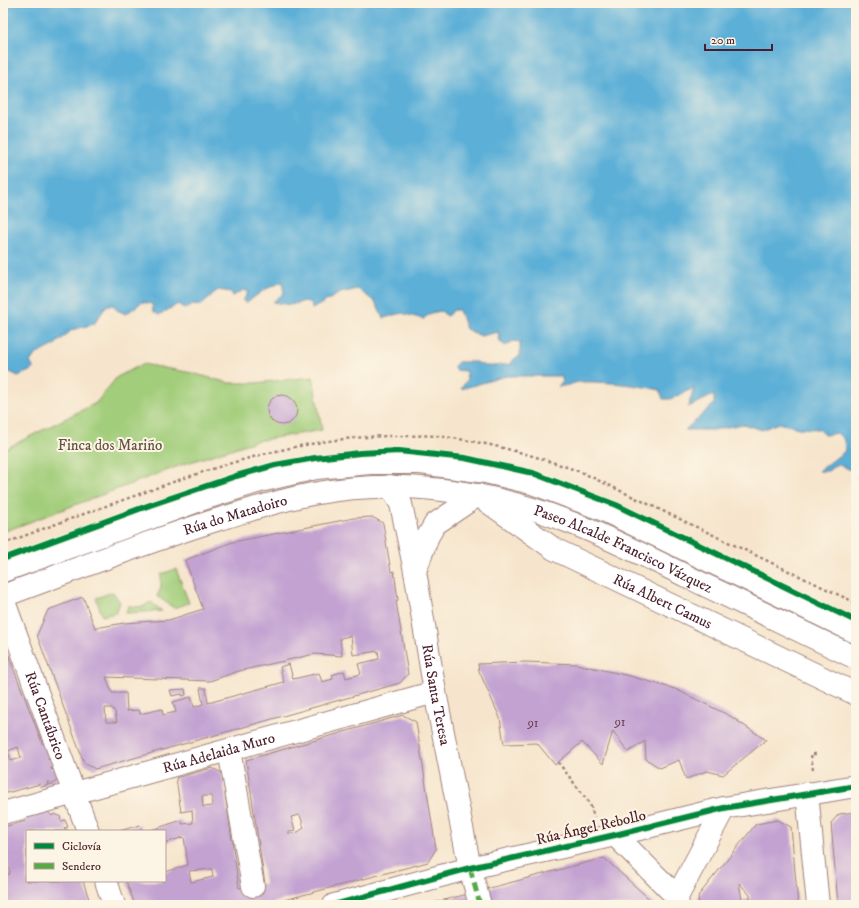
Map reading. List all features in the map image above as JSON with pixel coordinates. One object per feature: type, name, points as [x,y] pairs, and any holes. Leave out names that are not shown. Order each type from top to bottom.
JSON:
[{"type":"street","name":"Rúa Santa Teresa","points":[[370,463],[390,486],[401,504],[415,571],[435,692],[470,868],[480,905]]},
{"type":"street","name":"Rúa do Matadoiro","points":[[3,571],[206,498],[260,481],[316,468],[370,463]]},
{"type":"street","name":"Paseo Alcalde Francisco Vázquez","points":[[370,463],[421,463],[486,472],[532,483],[604,510],[856,632]]},
{"type":"street","name":"Rúa do Matadoiro","points":[[3,596],[188,529],[273,503],[320,492],[390,486],[478,495]]},
{"type":"street","name":"Paseo Alcalde Francisco Vázquez","points":[[478,495],[525,506],[565,520],[630,549],[856,658]]},
{"type":"street","points":[[415,571],[428,536],[435,524],[478,495]]},
{"type":"street","name":"Rúa Albert Camus","points":[[478,495],[554,549],[856,694]]},
{"type":"street","name":"Rúa Cantábrico","points":[[3,600],[88,830]]},
{"type":"street","name":"Rúa Adelaida Muro","points":[[3,813],[435,692]]},
{"type":"street","points":[[229,750],[253,886]]},
{"type":"street","name":"Rúa Ángel Rebollo","points":[[334,905],[470,868],[608,837],[724,808],[856,786]]},
{"type":"street","points":[[807,793],[818,905]]},
{"type":"street","points":[[677,901],[724,808]]},
{"type":"street","name":"Rúa Ángel Rebollo","points":[[608,837],[677,901]]},
{"type":"street","points":[[106,882],[114,905]]},
{"type":"path","points":[[558,762],[590,804],[608,837]]},
{"type":"green space","name":"Finca dos Mariño","points":[[143,364],[192,373],[229,383],[255,383],[313,377],[322,430],[256,441],[184,464],[3,532],[3,450],[96,403],[117,377]]},
{"type":"green space","points":[[176,569],[189,603],[174,608],[157,596],[161,588],[161,574]]},
{"type":"green space","points":[[113,592],[120,602],[116,613],[102,616],[96,598]]},
{"type":"green space","points":[[151,602],[162,611],[126,613],[128,606],[142,607]]},
{"type":"water","points":[[3,3],[856,3],[856,472],[837,464],[828,471],[819,471],[845,451],[844,440],[837,433],[825,435],[819,429],[799,428],[778,423],[762,430],[743,424],[713,430],[685,430],[714,404],[714,395],[688,407],[694,388],[670,399],[663,399],[660,390],[642,386],[579,382],[558,386],[563,382],[561,376],[506,376],[461,389],[467,380],[466,371],[456,370],[453,367],[458,362],[476,362],[485,366],[511,364],[514,359],[520,356],[520,342],[513,341],[506,346],[500,342],[498,332],[481,336],[466,329],[459,310],[454,310],[447,316],[441,311],[431,313],[423,319],[402,313],[384,318],[375,302],[358,289],[340,293],[312,309],[311,303],[305,301],[290,305],[273,302],[284,293],[282,282],[264,290],[246,303],[243,301],[248,292],[243,290],[233,296],[231,292],[218,290],[202,305],[195,304],[185,309],[178,304],[159,315],[153,311],[152,304],[142,302],[126,314],[117,310],[113,305],[107,305],[94,324],[72,330],[53,346],[35,355],[30,362],[34,369],[18,376],[6,370],[3,372]]},
{"type":"building","points":[[282,395],[293,399],[297,410],[293,421],[282,425],[271,421],[267,410],[271,399]]},
{"type":"building","points":[[372,517],[383,523],[391,572],[394,571],[398,600],[396,601],[408,674],[400,683],[95,769],[84,763],[37,635],[48,610],[83,597],[95,628],[124,623],[169,620],[203,609],[185,560],[233,542],[354,518]],"holes":[[[351,636],[353,655],[378,651],[379,659],[358,664],[361,674],[346,678],[344,671],[332,675],[333,679],[322,682],[319,673],[293,679],[289,664],[280,667],[284,682],[208,703],[206,688],[200,688],[203,704],[194,707],[191,697],[173,702],[176,712],[163,715],[162,709],[140,714],[139,710],[127,711],[126,693],[112,693],[106,677],[210,681],[239,671],[315,654],[342,656],[340,638]],[[105,708],[112,708],[115,712],[117,722],[106,722]]]},
{"type":"building","points":[[3,641],[42,744],[45,743],[51,757],[48,758],[48,760],[51,759],[54,767],[51,768],[52,770],[55,768],[58,776],[55,783],[50,785],[50,782],[47,782],[48,785],[41,787],[40,784],[3,794],[3,749],[7,748],[3,739]],"holes":[[[18,747],[21,758],[11,761],[8,751]]]},
{"type":"building","points":[[525,662],[576,664],[630,676],[675,689],[730,716],[766,740],[723,775],[707,771],[686,779],[679,760],[660,768],[646,759],[645,741],[628,752],[613,731],[603,764],[582,742],[555,765],[537,743],[504,744],[500,718],[479,671],[478,664]]},
{"type":"building","points":[[185,689],[186,695],[182,696],[182,694],[172,696],[170,690]]},
{"type":"building","points":[[403,715],[416,722],[436,849],[428,862],[265,905],[135,905],[126,882],[166,882],[166,872],[188,865],[184,837],[166,843],[166,830],[151,830],[182,820],[182,824],[193,823],[192,810],[181,812],[176,778],[212,768],[222,773],[239,888],[265,884],[246,760]],"holes":[[[202,796],[212,796],[212,806],[203,807]],[[300,815],[304,828],[298,832],[289,834],[289,831],[295,830],[291,817]],[[212,869],[213,877],[191,882],[189,871]]]},
{"type":"building","points":[[48,812],[52,816],[54,814],[61,817],[60,820],[62,821],[65,820],[68,827],[64,828],[67,830],[26,830],[26,882],[83,882],[91,905],[3,905],[3,875],[10,874],[8,864],[3,865],[3,827],[25,821],[25,818]]},
{"type":"building","points":[[856,812],[856,905],[838,905],[831,823],[839,814]]},
{"type":"building","points":[[778,820],[791,827],[798,905],[699,905],[698,896],[756,824]],"holes":[[[739,883],[750,895],[750,899],[742,900]]]},
{"type":"building","points":[[140,825],[142,830],[122,830]]},
{"type":"building","points":[[604,858],[656,905],[492,905],[486,889]]},
{"type":"building","points":[[468,894],[471,905],[428,905],[428,904]]},
{"type":"marked path","points":[[470,868],[480,905]]},
{"type":"cycle path","points":[[3,559],[150,505],[236,476],[275,465],[315,458],[360,453],[399,451],[465,458],[533,473],[616,505],[856,621]]},
{"type":"cycle path","points":[[334,905],[470,868],[615,835],[724,808],[856,786]]}]
